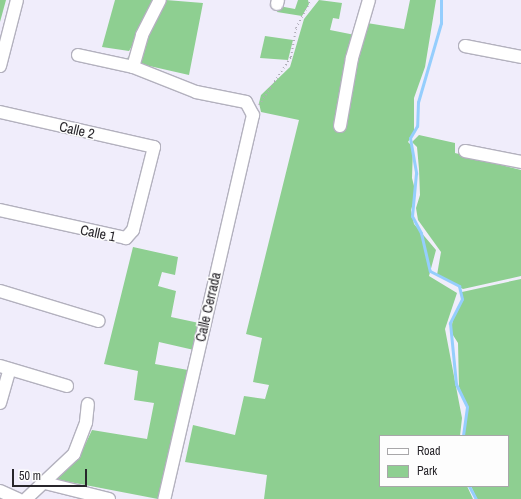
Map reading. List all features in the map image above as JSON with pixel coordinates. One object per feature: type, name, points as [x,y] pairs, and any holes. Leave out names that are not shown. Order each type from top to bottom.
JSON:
[{"type":"street","points":[[0,66],[17,0]]},
{"type":"street","points":[[133,67],[142,35],[160,0]]},
{"type":"street","points":[[340,126],[352,58],[369,0]]},
{"type":"street","points":[[465,46],[521,57]]},
{"type":"street","points":[[78,54],[133,67],[196,92],[246,102],[253,115]]},
{"type":"street","name":"Calle 2","points":[[0,112],[154,147]]},
{"type":"street","name":"Calle Cerrada","points":[[164,499],[253,115]]},
{"type":"street","name":"Calle 1","points":[[0,210],[126,238],[133,230],[154,147]]},
{"type":"street","points":[[465,151],[521,162]]},
{"type":"street","points":[[0,291],[99,321]]},
{"type":"street","points":[[0,403],[5,367],[67,386]]},
{"type":"street","points":[[26,499],[45,483],[74,454],[86,422],[88,404]]},
{"type":"street","points":[[45,483],[110,499]]},
{"type":"street","points":[[0,490],[18,499]]},
{"type":"path","points":[[253,115],[291,57],[296,28],[311,0]]},
{"type":"green space","points":[[0,0],[6,0],[0,22]]},
{"type":"green space","points":[[115,0],[160,0],[129,51],[102,47]]},
{"type":"green space","points":[[166,0],[203,3],[189,75],[123,60],[131,56]]},
{"type":"green space","points":[[298,0],[308,0],[309,4],[302,16],[277,12],[279,6],[295,9]]},
{"type":"green space","points":[[319,0],[342,3],[339,19],[333,18],[330,30],[355,35],[367,23],[404,29],[410,0],[436,0],[425,67],[414,98],[414,132],[408,142],[413,147],[412,178],[416,194],[411,210],[414,224],[436,250],[429,276],[457,293],[445,329],[462,418],[460,435],[379,435],[379,487],[467,487],[473,499],[264,499],[267,475],[185,462],[193,425],[235,435],[244,396],[265,399],[269,385],[253,382],[262,338],[246,334],[299,120],[261,112],[259,103],[261,95],[290,67],[304,19]]},
{"type":"green space","points":[[265,36],[293,40],[288,60],[260,58]]},
{"type":"green space","points":[[419,135],[455,143],[455,153],[521,170],[521,276],[463,289],[437,275],[441,252],[418,220],[416,208],[420,195],[419,169],[417,147],[412,142]]},
{"type":"green space","points":[[133,247],[178,257],[175,275],[162,272],[158,286],[176,291],[171,317],[199,323],[194,350],[159,342],[155,364],[188,370],[158,499],[54,479],[83,449],[92,430],[147,439],[154,403],[134,400],[138,371],[104,364]]},
{"type":"green space","points":[[521,279],[521,499],[477,499],[471,487],[509,487],[509,435],[464,435],[468,408],[459,387],[458,343],[451,332],[453,318],[462,301],[462,292]]},
{"type":"waterway","points":[[441,0],[441,23],[418,102],[417,126],[410,138],[416,173],[412,216],[421,233],[430,271],[459,286],[462,299],[450,323],[456,384],[467,407],[463,435]]},
{"type":"waterway","points":[[470,487],[476,499]]}]
